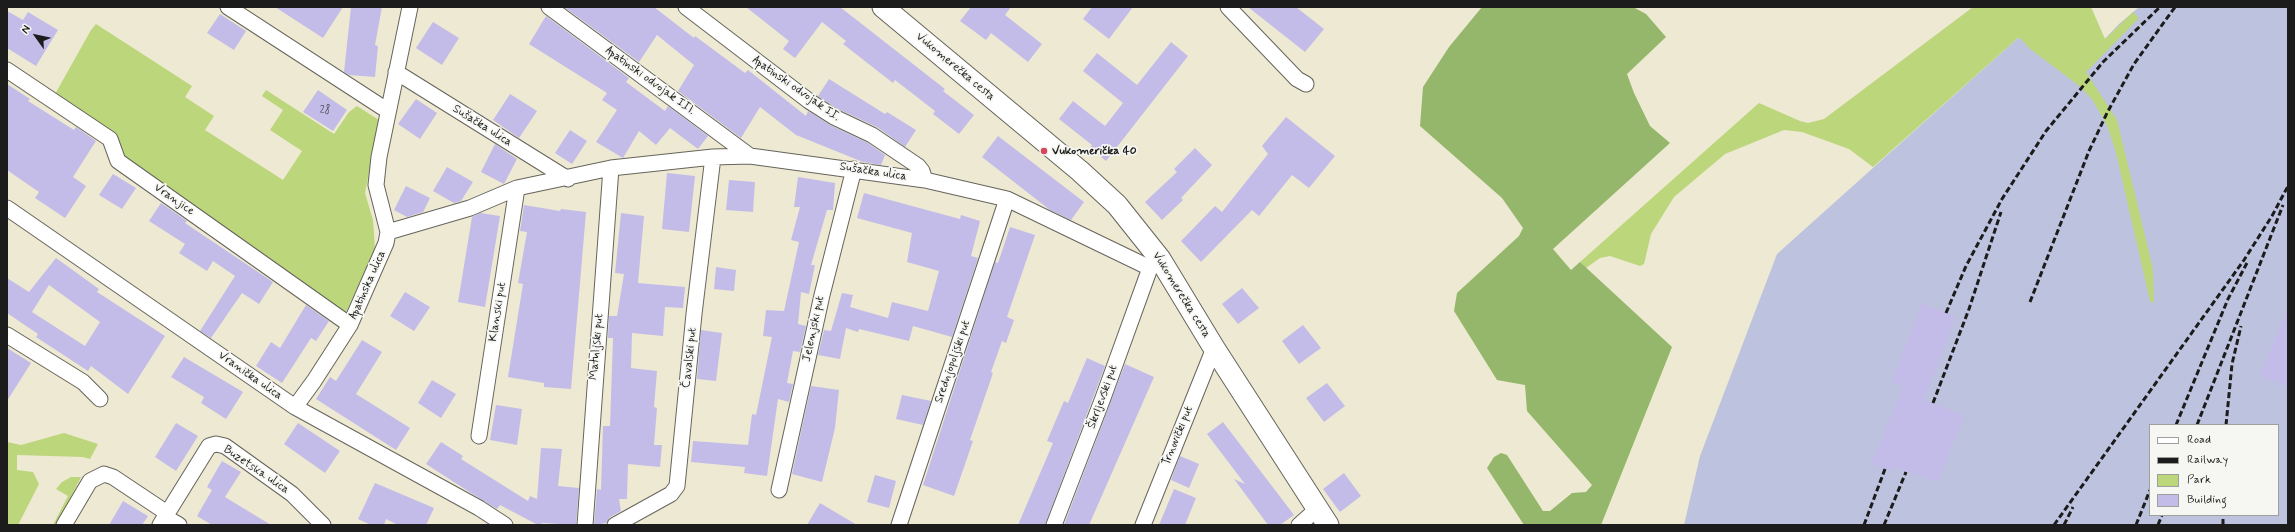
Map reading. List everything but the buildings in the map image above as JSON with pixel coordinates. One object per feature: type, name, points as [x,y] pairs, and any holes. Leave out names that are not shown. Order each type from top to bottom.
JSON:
[{"type":"street","points":[[228,7],[388,111]]},
{"type":"street","name":"Apatinska ulica","points":[[295,407],[314,381],[350,325],[382,256],[388,232],[376,185],[378,159],[410,7]]},
{"type":"street","name":"Apatinski odvojak III.","points":[[549,7],[750,156]]},
{"type":"street","name":"Apatinski odvojak II.","points":[[686,7],[809,101],[834,117],[872,135],[918,166],[922,171],[924,180]]},
{"type":"street","name":"Vukomerečka cesta","points":[[883,7],[1080,171],[1117,205],[1155,264],[1214,348],[1322,517]]},
{"type":"street","points":[[1231,8],[1297,79],[1306,84]]},
{"type":"street","name":"Vranjice","points":[[7,70],[110,139],[118,161],[350,325]]},
{"type":"street","name":"Sušačka ulica","points":[[396,72],[568,179]]},
{"type":"street","name":"Sušačka ulica","points":[[388,232],[470,208],[516,188],[568,179],[611,168],[713,157],[750,156],[854,169],[924,180],[1007,199],[1155,264]]},
{"type":"street","name":"Čavalski put","points":[[615,525],[671,494],[677,486],[694,314],[713,157]]},
{"type":"street","name":"Matuljski put","points":[[584,525],[611,168]]},
{"type":"street","name":"Jelenjski put","points":[[780,490],[822,295],[854,169]]},
{"type":"street","name":"Klanski put","points":[[479,436],[516,188]]},
{"type":"street","name":"Srednjopoljski put","points":[[899,525],[1007,199]]},
{"type":"street","name":"Vranička ulica","points":[[7,208],[295,407],[479,508],[505,525]]},
{"type":"street","name":"Škrljevski put","points":[[1054,525],[1155,264]]},
{"type":"street","points":[[7,335],[83,382],[100,400]]},
{"type":"street","name":"Trnovički put","points":[[1143,525],[1214,348]]},
{"type":"street","name":"Buzetska ulica","points":[[164,518],[209,446],[216,444],[225,446],[292,494],[323,525]]},
{"type":"street","points":[[64,525],[90,480],[104,474],[113,477],[164,518],[179,525]]},
{"type":"street","points":[[1299,525],[1322,517]]},
{"type":"shaded area","points":[[2139,7],[2288,7],[2288,525],[1684,525],[1700,456],[1777,254],[2019,37],[2074,71],[2119,24]]},
{"type":"green space","points":[[1482,7],[1633,7],[1646,14],[1666,37],[1627,74],[1634,93],[1650,126],[1670,143],[1553,249],[1571,270],[1580,262],[1672,347],[1601,525],[1524,525],[1487,468],[1494,457],[1501,453],[1507,455],[1543,511],[1550,511],[1572,493],[1586,492],[1592,485],[1527,411],[1525,385],[1497,380],[1454,311],[1457,293],[1519,236],[1523,228],[1502,198],[1420,126],[1423,87],[1449,47]]},
{"type":"green space","points":[[1973,7],[2091,7],[2105,39],[2133,12],[2139,18],[2086,72],[2117,120],[2153,269],[2154,303],[2150,301],[2116,153],[2107,125],[2092,99],[2078,85],[2029,48],[2019,37],[1873,167],[1849,149],[1802,132],[1784,130],[1725,154],[1674,197],[1651,234],[1644,264],[1640,266],[1610,256],[1600,258],[1586,268],[1580,262],[1759,103],[1808,123],[1824,119]]},
{"type":"green space","points":[[96,24],[192,86],[185,97],[214,116],[205,130],[283,180],[302,151],[270,130],[283,110],[262,96],[266,90],[334,134],[349,112],[357,106],[379,120],[365,193],[373,220],[375,249],[345,314],[123,160],[54,96],[91,30]]},
{"type":"green space","points":[[64,433],[98,444],[90,459],[83,457],[17,455],[17,470],[33,472],[39,484],[18,525],[7,525],[7,442],[21,445]]},
{"type":"green space","points":[[71,477],[81,477],[57,525],[53,525],[68,496],[56,489],[62,482]]},
{"type":"railway","points":[[1946,313],[1966,266],[2002,199],[2046,131],[2103,62],[2160,7]]},
{"type":"railway","points":[[2030,302],[2089,151],[2107,113],[2134,64],[2175,7]]},
{"type":"railway","points":[[2054,525],[2244,260],[2272,216],[2288,186]]},
{"type":"railway","points":[[2197,424],[2283,205]]},
{"type":"railway","points":[[1933,403],[1969,309],[2001,212]]},
{"type":"railway","points":[[2176,424],[2228,299],[2248,261]]},
{"type":"railway","points":[[2226,424],[2232,364],[2241,326]]},
{"type":"railway","points":[[1864,525],[1885,469]]},
{"type":"railway","points":[[1884,525],[1906,472]]},
{"type":"railway","points":[[2136,525],[2149,492]]},
{"type":"railway","points":[[2064,525],[2073,507]]},
{"type":"railway","points":[[2158,525],[2162,516]]},
{"type":"railway","points":[[2223,516],[2223,525]]},
{"type":"place","name":"Vukomerička 40","points":[[1044,151]]}]
